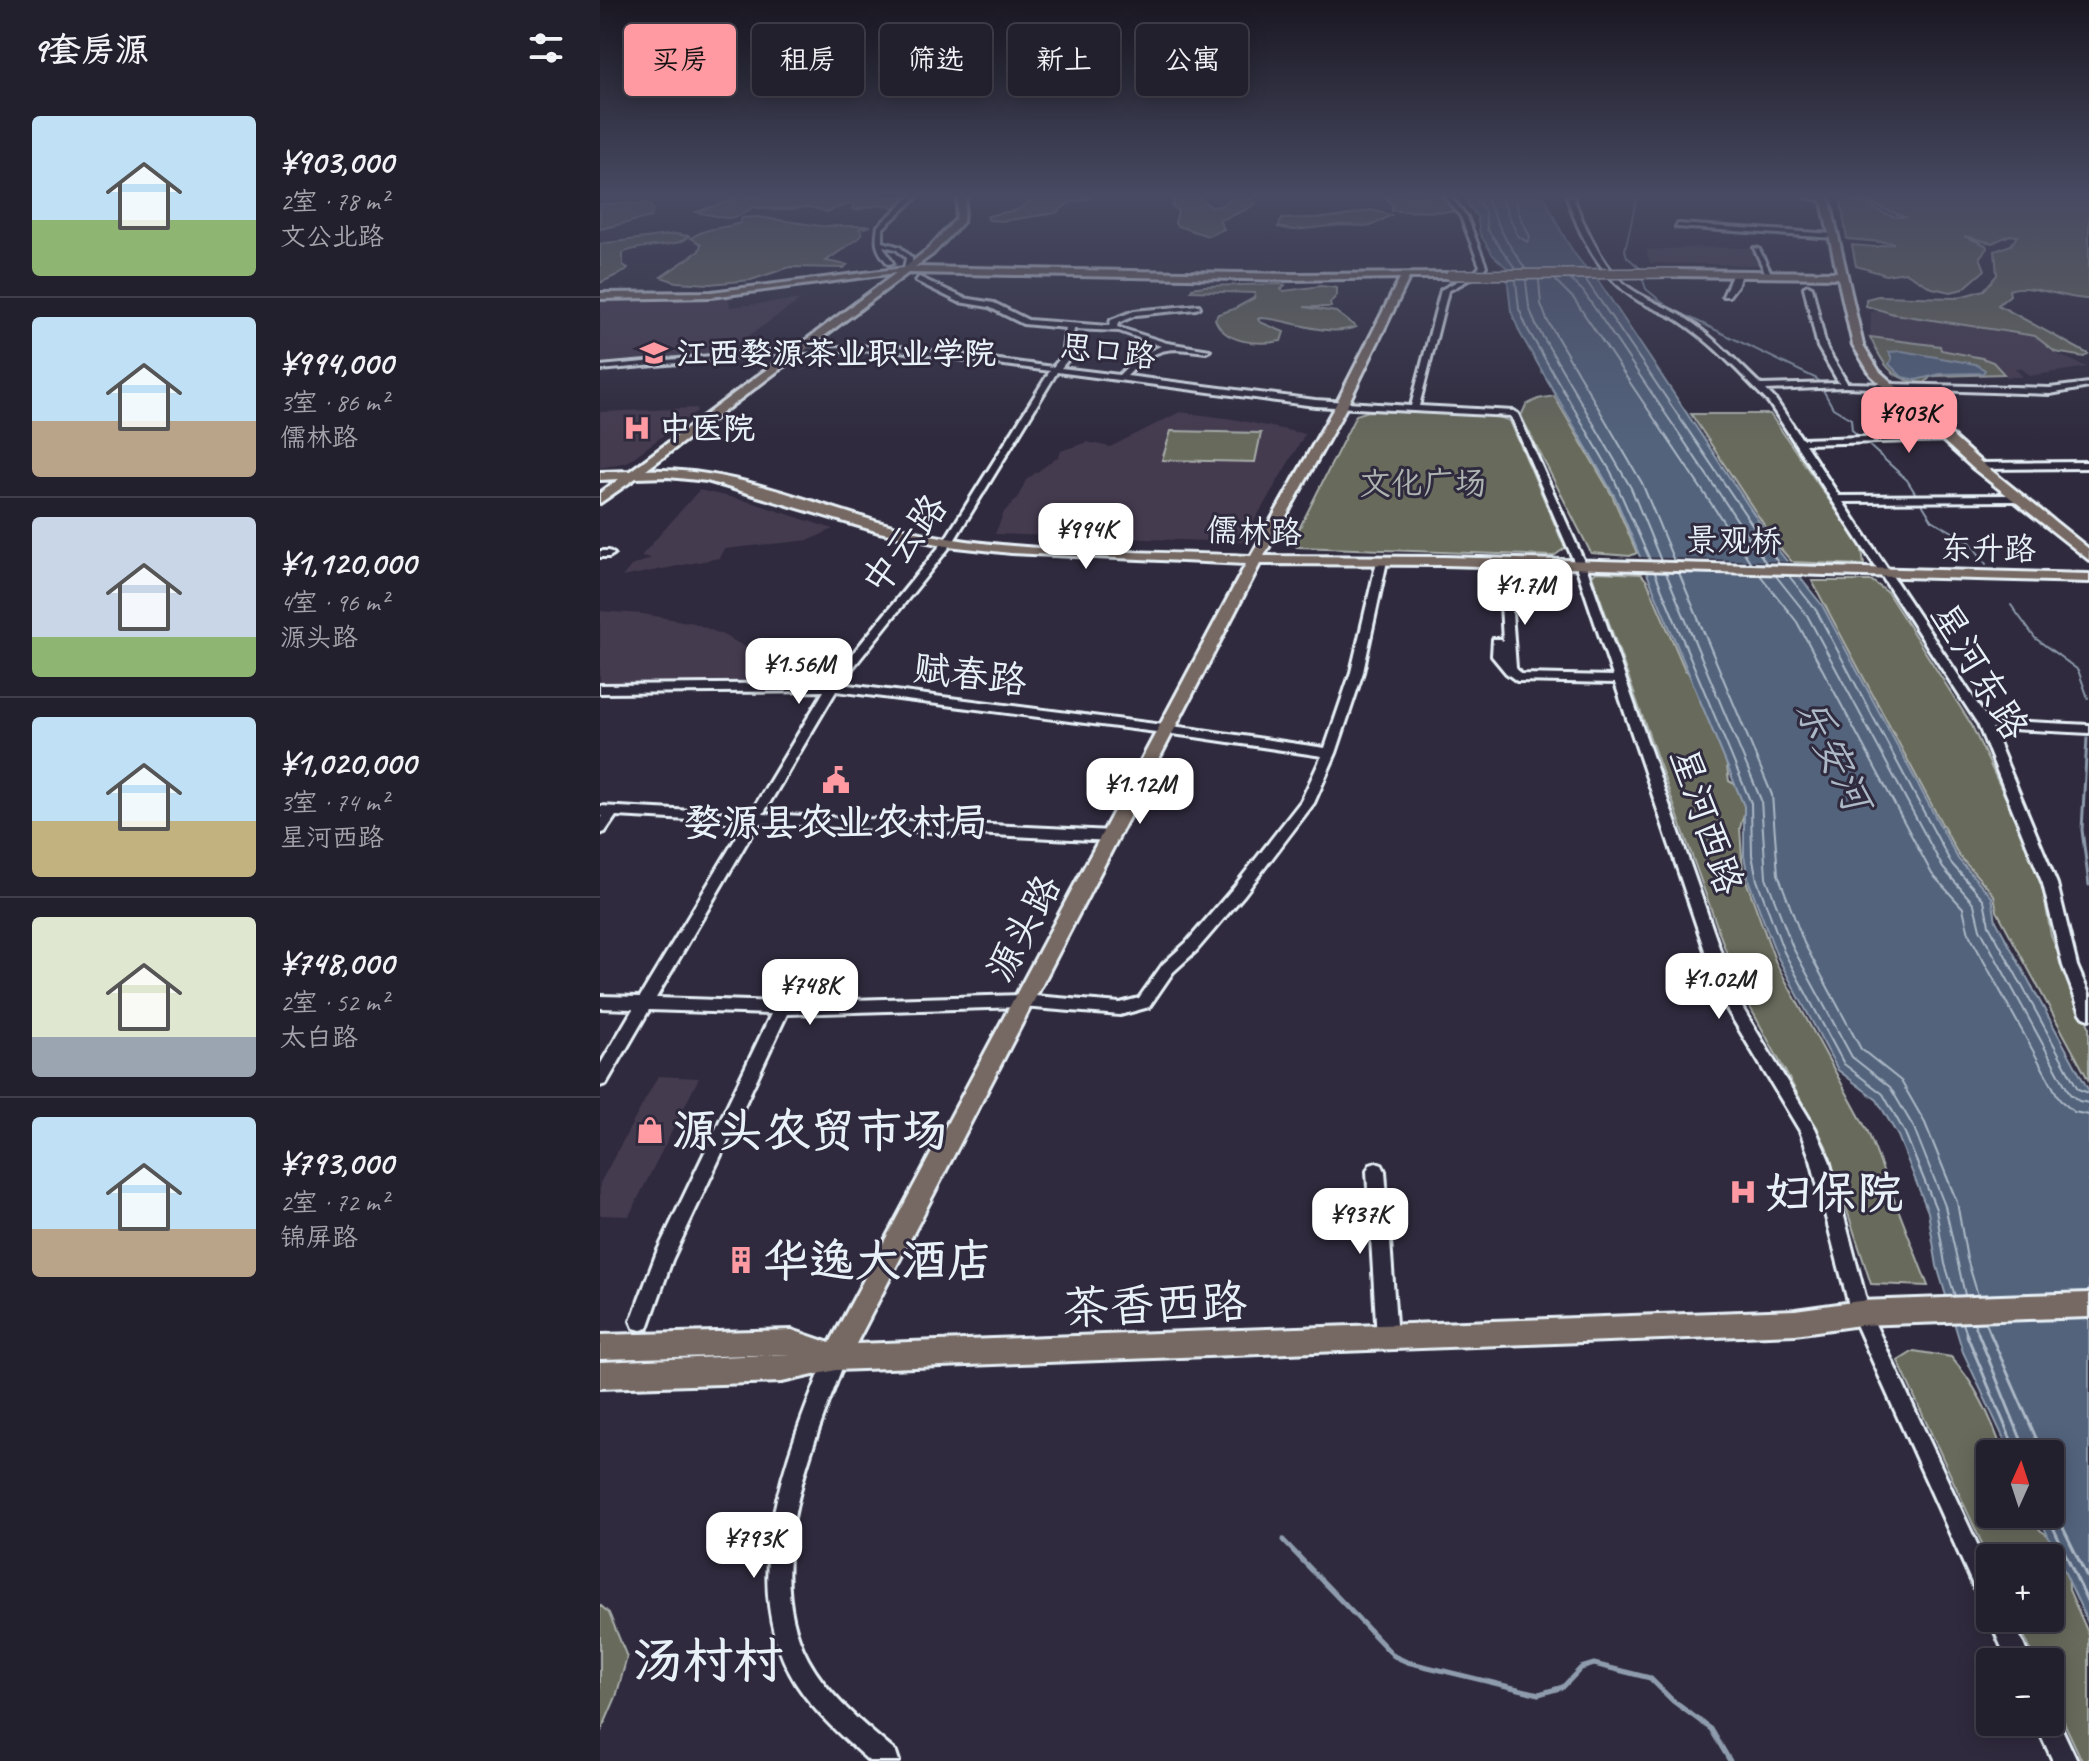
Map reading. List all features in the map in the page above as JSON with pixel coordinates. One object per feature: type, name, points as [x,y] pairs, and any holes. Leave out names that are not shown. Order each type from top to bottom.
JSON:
[{"type":"main road","points":[[600,296],[643,298],[728,292],[813,279]]},
{"type":"main road","points":[[600,499],[896,279]]},
{"type":"main road","name":"源头路","points":[[836,1357],[1255,560],[1341,406],[1404,279]]},
{"type":"main road","points":[[1840,279],[1851,349],[1883,386],[2089,556]]},
{"type":"main road","name":"儒林路","points":[[600,476],[668,473],[722,480],[845,519],[948,542],[1011,549],[1255,560],[1581,566]]},
{"type":"main road","name":"景观桥","points":[[1581,566],[1886,574]]},
{"type":"main road","name":"东升路","points":[[1886,574],[2089,578]]},
{"type":"main road","name":"茶香西路","points":[[836,1357],[1795,1322],[1860,1313],[2089,1305]]},
{"type":"main road","points":[[600,1347],[792,1342],[836,1357]]},
{"type":"main road","points":[[600,1375],[782,1369],[836,1357]]},
{"type":"street","points":[[919,279],[962,300],[991,305],[1026,322],[1113,328],[1168,346],[1206,350]]},
{"type":"street","points":[[1414,409],[1445,290],[1465,279]]},
{"type":"street","name":"星河东路","points":[[1614,279],[1640,298],[1681,319],[1732,361],[1753,385],[1761,388],[1984,724],[2050,884],[2070,966],[2089,1013]]},
{"type":"street","points":[[1726,294],[1735,279]]},
{"type":"street","points":[[1808,287],[1822,347],[1844,385]]},
{"type":"street","points":[[1113,328],[1114,322],[1130,314],[1196,307]]},
{"type":"street","name":"中云路","points":[[600,1079],[832,687],[948,542],[1055,369],[1066,357],[1070,326]]},
{"type":"street","points":[[1122,377],[1141,358],[1168,346]]},
{"type":"street","name":"思口路","points":[[600,368],[800,350],[920,351],[1341,406],[1514,414]]},
{"type":"street","points":[[1761,388],[1844,385],[2038,391],[2089,385]]},
{"type":"street","points":[[2075,388],[2089,398]]},
{"type":"street","name":"星河西路","points":[[1514,414],[1581,566],[1730,1001],[1807,1128],[1820,1160],[1860,1313],[1976,1566]]},
{"type":"street","points":[[1799,442],[1946,437]]},
{"type":"street","points":[[1978,466],[2089,465]]},
{"type":"street","points":[[1837,499],[2017,498]]},
{"type":"street","points":[[600,1002],[782,1008],[1022,1001],[1120,1009],[1144,1003],[1168,968],[1191,947],[1239,891],[1307,803],[1330,753],[1357,672],[1382,561]]},
{"type":"street","points":[[1505,584],[1510,672]]},
{"type":"street","points":[[1497,641],[1498,656],[1510,672],[1525,678],[1621,680]]},
{"type":"street","name":"赋春路","points":[[600,689],[832,687],[1168,729],[1330,753]]},
{"type":"street","points":[[1984,724],[2089,729]]},
{"type":"street","points":[[600,829],[606,811],[1112,836]]},
{"type":"street","points":[[641,1321],[663,1258],[782,1008]]},
{"type":"street","points":[[1376,1171],[1387,1338]]},
{"type":"street","points":[[836,1357],[801,1456],[782,1533],[777,1573],[784,1634],[798,1666],[824,1699],[887,1761]]},
{"type":"street","points":[[2053,1736],[2065,1761]]},
{"type":"shaded area","points":[[729,296],[730,307],[802,299],[734,346],[722,347],[719,354],[644,358],[600,365],[600,300]]},
{"type":"shaded area","points":[[1871,312],[2035,337],[2052,352],[2087,367],[2030,376],[2021,368],[2015,368],[2023,377],[2007,377],[1994,363],[1983,358],[1941,350],[1941,346],[1870,337]]},
{"type":"shaded area","name":"中医院","points":[[696,408],[697,411],[627,462],[600,468],[600,412]]},
{"type":"shaded area","points":[[1180,412],[1305,434],[1242,542],[995,534],[1004,512],[1018,497],[1026,480],[1059,456],[1061,451],[1087,442],[1110,447]]},
{"type":"shaded area","points":[[699,490],[751,502],[833,529],[810,540],[724,549],[719,558],[622,577],[631,566],[651,558],[641,556]]},
{"type":"shaded area","points":[[600,611],[643,614],[694,623],[764,657],[822,642],[849,644],[829,670],[810,679],[600,683]]},
{"type":"shaded area","name":"源头农贸市场","points":[[658,1076],[699,1078],[629,1216],[600,1215],[600,1183]]},
{"type":"green space","points":[[668,279],[753,279],[710,284]]},
{"type":"green space","points":[[1917,279],[1974,279],[1963,289],[1951,292],[1932,288]]},
{"type":"green space","points":[[1993,279],[2089,279],[2089,299],[2017,288],[2009,290],[2010,295],[1998,305],[2088,354],[2084,357],[2055,352],[2035,336],[1894,314],[1866,306],[1866,299],[1878,296],[1956,298],[1984,290]]},
{"type":"green space","points":[[1285,285],[1281,289],[1284,291],[1321,286],[1337,288],[1331,307],[1304,307],[1336,312],[1356,327],[1320,329],[1260,318],[1260,322],[1284,332],[1281,341],[1243,341],[1226,334],[1215,319],[1218,314],[1254,298],[1255,293],[1191,291],[1192,288],[1204,286]]},
{"type":"green space","points":[[1870,337],[1940,346],[1941,350],[1993,362],[2004,374],[1936,376],[1925,383],[1914,382],[1890,370]]},
{"type":"green space","points":[[1554,396],[1612,495],[1637,553],[1630,556],[1591,553],[1521,416],[1526,405]]},
{"type":"green space","name":"文化广场","points":[[1369,411],[1496,416],[1510,421],[1565,548],[1554,556],[1297,547],[1292,543],[1356,415]]},
{"type":"green space","points":[[1691,414],[1770,414],[1862,548],[1864,565],[1792,562],[1778,546]]},
{"type":"green space","points":[[1171,431],[1261,433],[1255,462],[1162,460]]},
{"type":"green space","points":[[1597,572],[1641,574],[1647,581],[1685,670],[1699,679],[1724,746],[1729,781],[1740,787],[1747,803],[1740,828],[1743,872],[1776,963],[1868,1132],[1928,1286],[1871,1284],[1826,1146],[1738,985],[1592,575]]},
{"type":"green space","points":[[1812,581],[1872,581],[1887,592],[1971,724],[2040,871],[2051,936],[2089,1026],[2089,1081],[1997,911],[1994,895],[1959,856]]},
{"type":"green space","points":[[1914,1351],[1951,1357],[1976,1391],[1988,1415],[1998,1440],[1976,1440],[1976,1528],[2039,1528],[2059,1544],[1982,1544],[1898,1361]]},
{"type":"green space","points":[[2064,1555],[2068,1565],[2069,1590],[2089,1635],[2089,1761],[2082,1761],[2064,1722],[2064,1648],[2030,1648],[2022,1632],[2064,1632]]},
{"type":"green space","points":[[600,1605],[609,1613],[627,1657],[616,1697],[600,1734]]},
{"type":"water","name":"乐安河","points":[[1507,279],[1597,279],[1778,550],[1822,605],[1958,859],[1992,897],[1996,921],[2089,1091],[2089,1625],[2064,1571],[2064,1544],[2052,1544],[2044,1528],[2064,1528],[2064,1440],[2004,1440],[1963,1352],[1937,1266],[1928,1212],[1898,1136],[1877,1100],[1838,1070],[1777,956],[1749,882],[1744,856],[1744,806],[1615,497],[1520,333],[1511,311]]},
{"type":"water","points":[[1902,351],[1975,364],[1985,370],[1983,373],[1940,374],[1916,380],[1902,377],[1889,364],[1892,359],[1889,352]]},
{"type":"pier","points":[[1636,557],[1793,562],[1805,578],[1642,573]]},
{"type":"waterway","points":[[1643,279],[1646,289],[1668,307],[1817,379],[1833,408],[1851,419],[1852,430],[1907,480],[1932,520],[1970,542],[1986,564]]},
{"type":"waterway","points":[[2011,605],[2035,638],[2078,670],[2088,698]]},
{"type":"waterway","points":[[2087,738],[2082,830],[2089,885]]},
{"type":"waterway","points":[[1283,1540],[1394,1656],[1407,1662],[1539,1694],[1563,1687],[1581,1668],[1594,1664],[1650,1678],[1673,1701],[1711,1729],[1730,1761]]},
{"type":"place","name":"江西婺源茶业职业学院","points":[[654,353]]},
{"type":"place","name":"中医院","points":[[637,428]]},
{"type":"place","name":"婺源县农业农村局","points":[[836,780]]},
{"type":"place","name":"源头农贸市场","points":[[650,1130]]},
{"type":"place","name":"妇保院","points":[[1743,1192]]},
{"type":"place","name":"华逸大酒店","points":[[741,1260]]},
{"type":"district","name":"汤村村","points":[[708,1659]]}]
